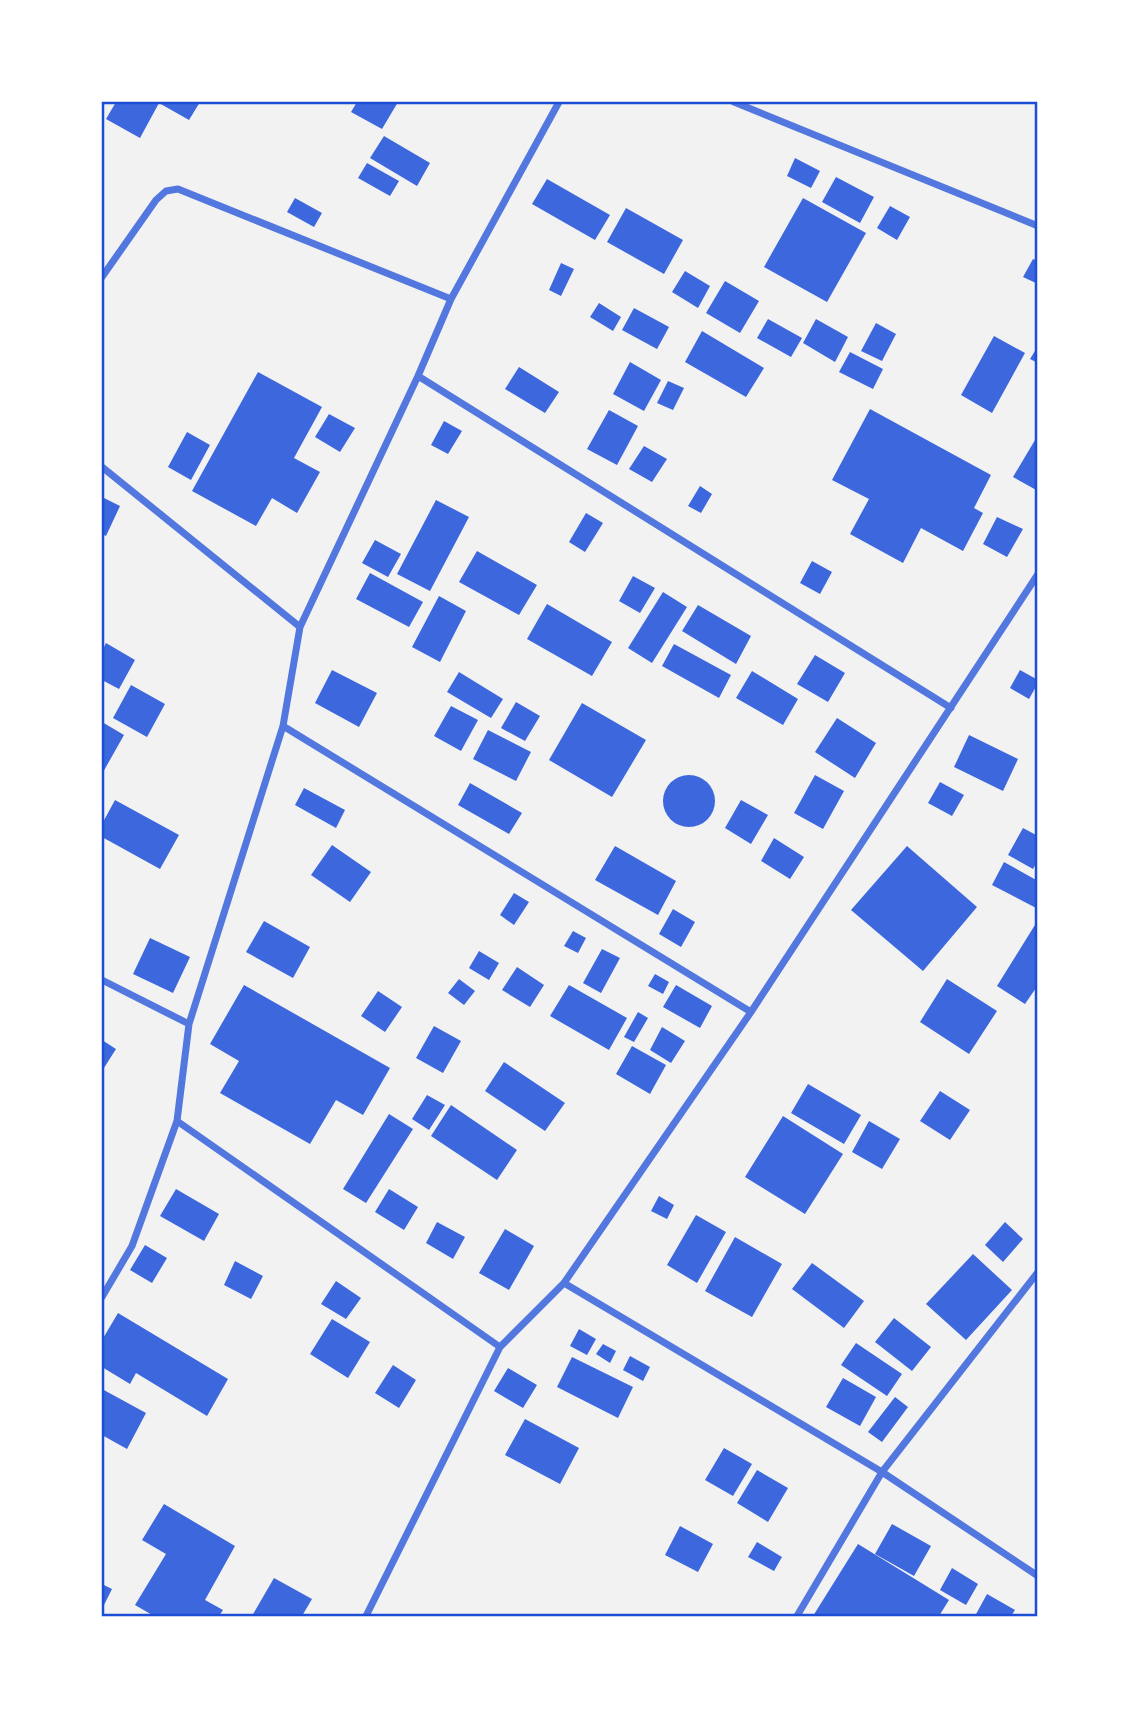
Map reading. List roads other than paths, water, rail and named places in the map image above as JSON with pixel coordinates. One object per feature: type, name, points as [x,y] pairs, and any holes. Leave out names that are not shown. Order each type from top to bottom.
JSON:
[{"type":"street","points":[[102,1297],[132,1246],[177,1121],[189,1024],[283,726],[300,627],[418,376],[451,299],[559,102]]},
{"type":"street","points":[[734,102],[1038,226]]},
{"type":"street","points":[[102,277],[156,200],[166,191],[178,188],[451,299]]},
{"type":"street","points":[[418,376],[951,708]]},
{"type":"street","points":[[102,467],[300,627]]},
{"type":"street","points":[[366,1616],[500,1347],[564,1283],[751,1012],[1038,575]]},
{"type":"street","points":[[283,726],[751,1012]]},
{"type":"street","points":[[102,980],[189,1024]]},
{"type":"street","points":[[177,1121],[500,1347]]},
{"type":"street","points":[[797,1616],[882,1472],[1038,1272]]},
{"type":"street","points":[[564,1283],[882,1472],[1038,1576]]}]
